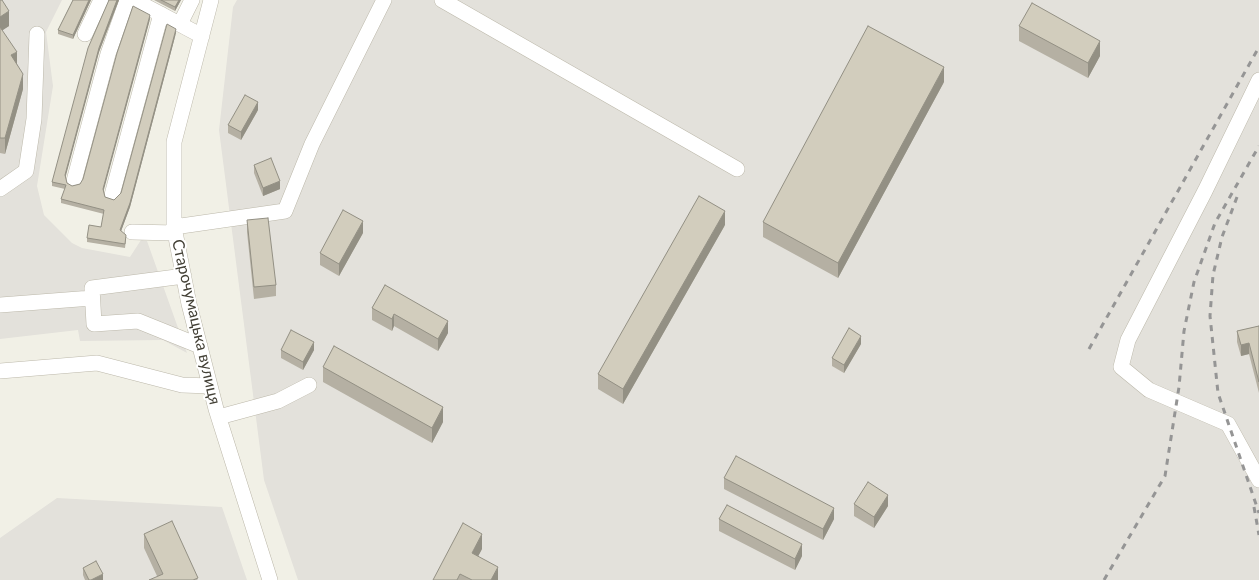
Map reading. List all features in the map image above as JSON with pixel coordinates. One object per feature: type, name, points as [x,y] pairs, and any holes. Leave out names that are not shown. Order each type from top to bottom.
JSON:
[{"type":"street","points":[[85,34],[101,0]]},
{"type":"street","points":[[74,181],[108,54],[127,0]]},
{"type":"street","points":[[180,24],[192,0]]},
{"type":"street","name":"Старочумацька вулиця","points":[[211,0],[174,142],[175,230],[210,386],[270,580]]},
{"type":"street","points":[[132,232],[175,230],[285,211],[312,144],[384,0]]},
{"type":"street","points":[[442,0],[737,169]]},
{"type":"street","points":[[142,2],[202,36]]},
{"type":"street","points":[[112,195],[161,14]]},
{"type":"street","points":[[0,189],[26,171],[34,119],[37,34]]},
{"type":"street","points":[[1259,80],[1128,340],[1121,367],[1149,390],[1228,424],[1259,480]]},
{"type":"street","points":[[184,276],[92,288],[94,324],[138,321],[200,346]]},
{"type":"street","points":[[0,305],[92,298]]},
{"type":"street","points":[[0,371],[97,363],[182,385],[210,386]]},
{"type":"street","points":[[219,417],[278,401],[309,385]]},
{"type":"shaded area","points":[[0,0],[62,0],[46,32],[53,86],[37,186],[44,215],[72,243],[82,248],[130,257],[141,240],[147,241],[187,353],[163,340],[80,341],[78,330],[0,339]]},
{"type":"shaded area","points":[[237,0],[1259,0],[1259,580],[298,580],[264,480],[219,130],[233,7]]},
{"type":"shaded area","points":[[57,498],[222,507],[247,580],[0,580],[0,538]]},
{"type":"building","points":[[0,0],[2,0],[9,11],[0,17]]},
{"type":"building","points":[[73,0],[89,0],[73,35],[58,30]]},
{"type":"building","points":[[109,0],[117,0],[99,48],[65,175],[67,183],[72,186],[80,184],[83,179],[117,53],[133,6],[150,15],[103,189],[105,197],[114,200],[121,193],[167,24],[176,29],[130,203],[120,230],[126,235],[125,244],[87,238],[89,225],[101,227],[104,210],[61,199],[66,185],[52,182],[88,48]]},
{"type":"building","points":[[161,0],[179,0],[175,7]]},
{"type":"building","points":[[1032,3],[1100,41],[1088,63],[1019,26]]},
{"type":"building","points":[[868,26],[944,67],[838,263],[763,222]]},
{"type":"building","points":[[0,27],[17,52],[11,55],[23,74],[5,138],[0,138]]},
{"type":"building","points":[[245,95],[258,102],[241,132],[228,125]]},
{"type":"building","points":[[271,158],[280,181],[263,188],[254,165]]},
{"type":"building","points":[[699,196],[725,211],[623,389],[598,374]]},
{"type":"building","points":[[343,210],[363,221],[339,264],[320,253]]},
{"type":"building","points":[[268,218],[276,285],[254,287],[247,220]]},
{"type":"building","points":[[385,285],[448,321],[438,339],[394,314],[392,319],[372,308]]},
{"type":"building","points":[[1259,326],[1259,382],[1249,343],[1241,345],[1237,331]]},
{"type":"building","points":[[849,328],[861,336],[844,365],[832,358]]},
{"type":"building","points":[[291,330],[314,342],[303,362],[281,350]]},
{"type":"building","points":[[334,346],[443,407],[432,428],[323,367]]},
{"type":"building","points":[[736,456],[834,508],[823,529],[724,478]]},
{"type":"building","points":[[868,482],[888,495],[874,517],[854,504]]},
{"type":"building","points":[[727,505],[802,544],[795,559],[719,519]]},
{"type":"building","points":[[172,521],[198,578],[193,580],[149,580],[163,574],[144,534]]},
{"type":"building","points":[[463,523],[482,534],[472,553],[498,567],[491,580],[472,580],[460,574],[457,580],[433,580]]},
{"type":"building","points":[[96,561],[103,574],[89,580],[83,568]]},
{"type":"railway","points":[[1089,349],[1259,47]]},
{"type":"railway","points":[[1104,580],[1165,476],[1179,387],[1184,331],[1194,282],[1215,223],[1259,146]]},
{"type":"railway","points":[[1237,197],[1222,237],[1213,275],[1210,316],[1218,393],[1259,513]]},
{"type":"railway","points":[[1254,507],[1259,535]]}]
